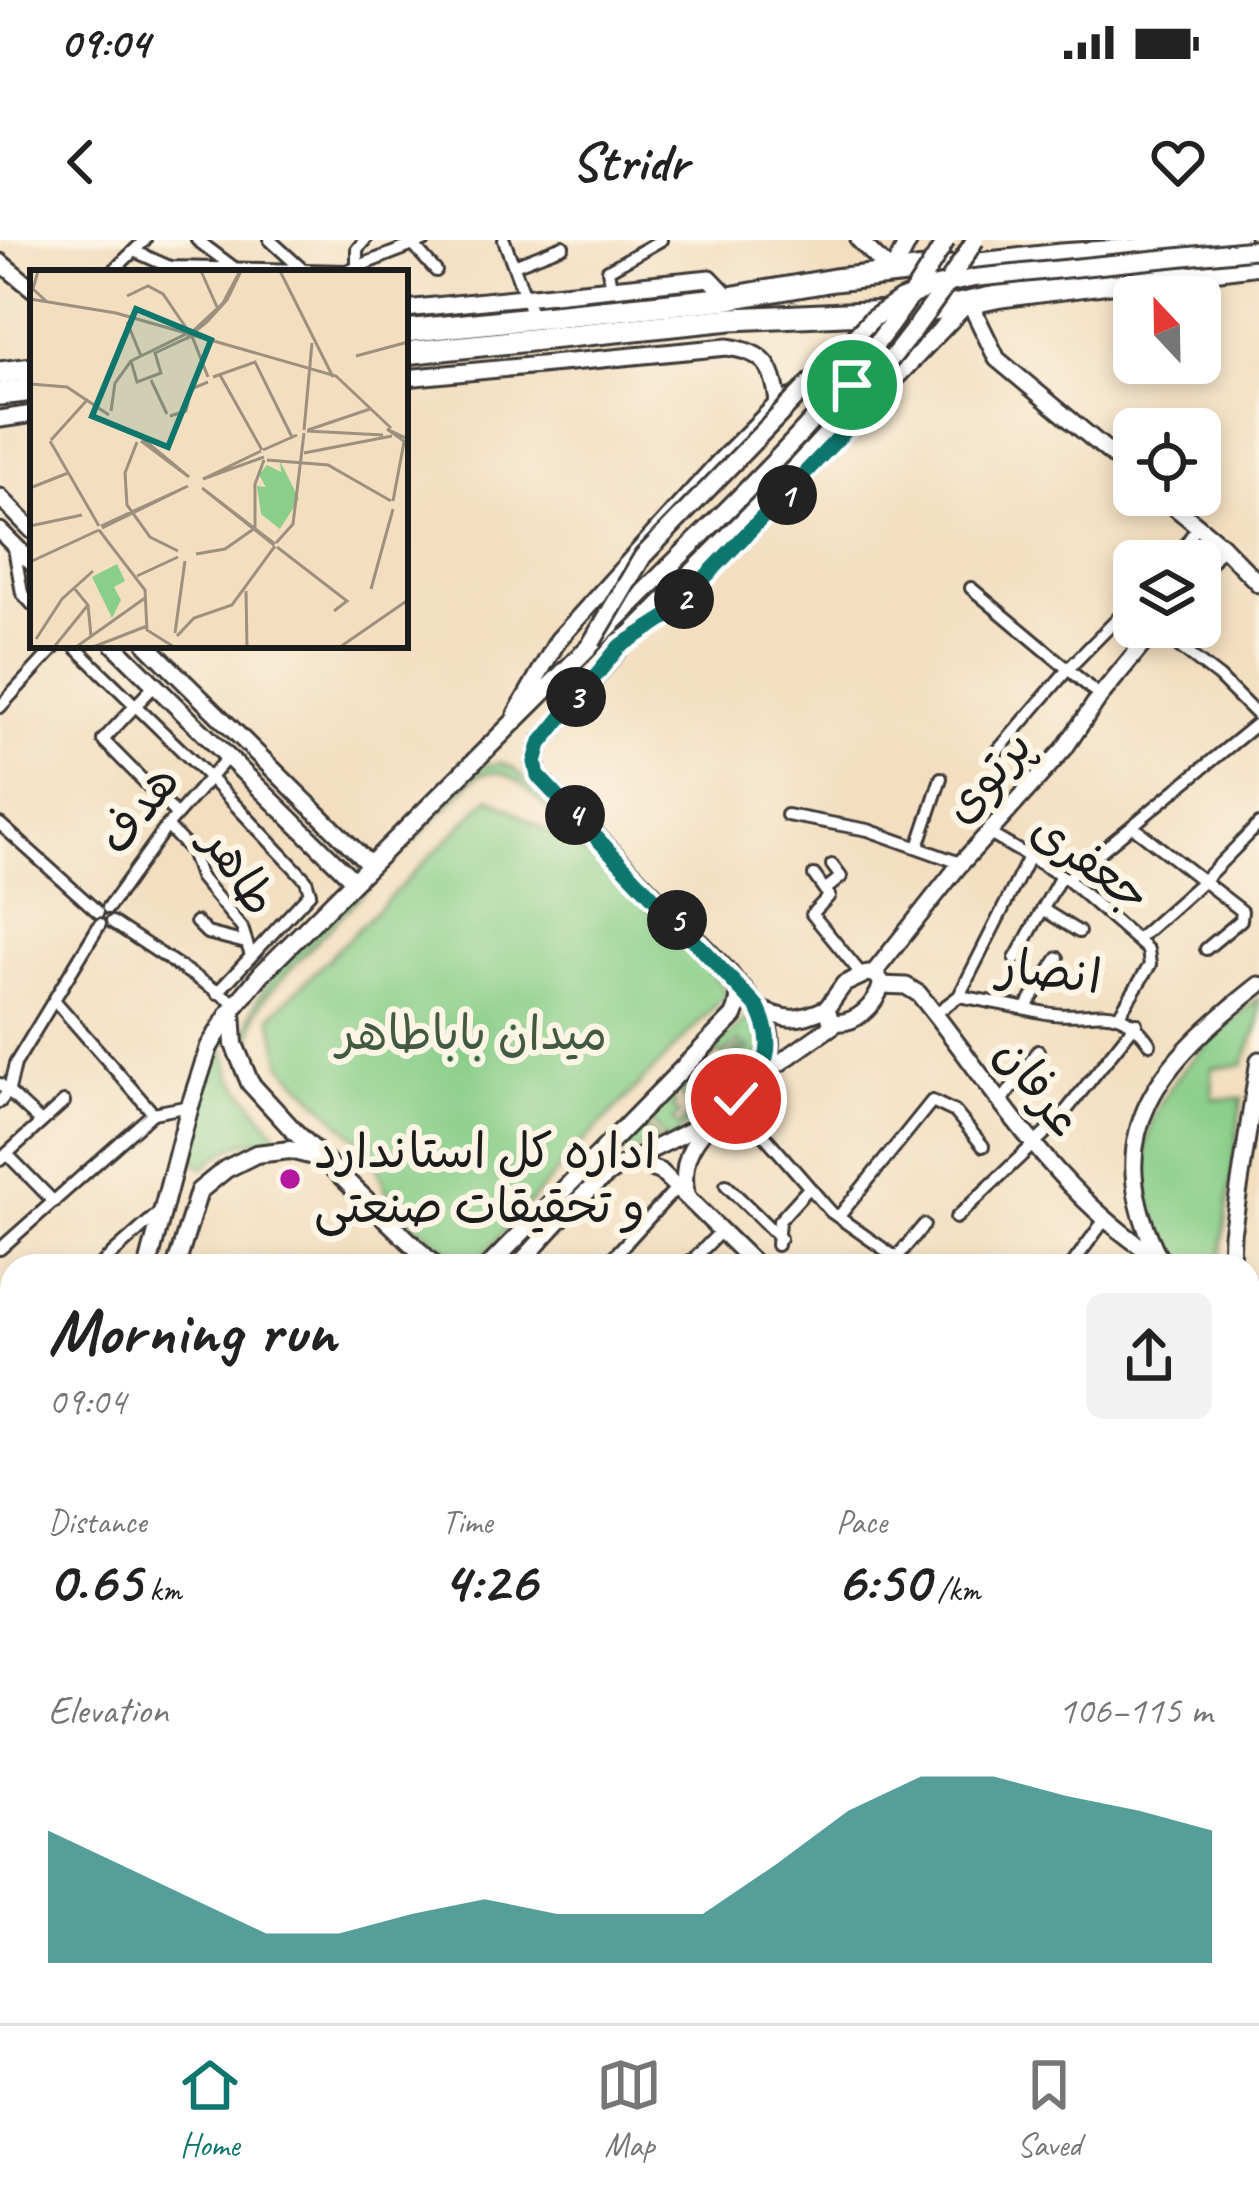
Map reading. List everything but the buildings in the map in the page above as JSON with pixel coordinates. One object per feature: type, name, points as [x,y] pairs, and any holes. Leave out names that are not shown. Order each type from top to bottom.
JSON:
[{"type":"highway","points":[[408,352],[729,298],[1089,247],[1205,243],[1256,257]]},
{"type":"highway","points":[[408,331],[533,318],[617,330],[807,313],[934,310],[1256,257]]},
{"type":"highway","points":[[0,373],[30,369]]},
{"type":"highway","points":[[0,394],[30,390]]},
{"type":"main road","points":[[859,240],[892,273],[909,240]]},
{"type":"main road","points":[[151,1254],[209,1047],[234,1006],[480,752],[801,436],[869,357],[946,240]]},
{"type":"main road","points":[[751,1083],[770,1048],[758,1008],[538,776],[535,762],[540,744],[625,641],[859,398],[975,240]]},
{"type":"main road","points":[[592,642],[643,556],[862,329],[900,300],[974,278],[1256,257]]},
{"type":"main road","points":[[0,262],[30,287]]},
{"type":"main road","points":[[408,309],[710,278],[729,298]]},
{"type":"main road","points":[[625,641],[668,616],[970,301],[997,359],[1113,456]]},
{"type":"main road","points":[[617,330],[664,351]]},
{"type":"main road","points":[[408,378],[728,346],[764,360],[776,382],[778,403]]},
{"type":"main road","points":[[513,720],[558,640],[778,403],[838,381],[858,390],[866,409]]},
{"type":"main road","points":[[0,419],[30,414]]},
{"type":"main road","points":[[0,497],[30,528]]},
{"type":"main road","points":[[1186,516],[1215,540]]},
{"type":"main road","points":[[0,531],[30,561]]},
{"type":"main road","points":[[1221,545],[1259,584]]},
{"type":"main road","points":[[117,648],[353,880]]},
{"type":"main road","points":[[149,648],[369,864]]},
{"type":"main road","name":"پرتوی","points":[[718,1115],[751,1083],[835,1024],[853,1020],[870,1007],[872,978],[886,952],[1064,749],[1140,648]]},
{"type":"main road","points":[[327,855],[338,855],[345,849],[345,840]]},
{"type":"main road","name":"پرتوی","points":[[826,1008],[835,992],[872,978]]},
{"type":"main road","name":"عرفان","points":[[872,978],[919,994],[1058,1177],[1149,1254]]},
{"type":"main road","points":[[501,1254],[734,1016],[739,1005],[738,983]]},
{"type":"main road","points":[[1158,1254],[1136,1196],[1135,1143],[1154,1089],[1172,1061],[1259,985]]},
{"type":"main road","points":[[234,1006],[235,1044],[250,1083],[422,1254]]},
{"type":"main road","points":[[758,1008],[790,1020],[802,1020],[826,1008],[835,1024]]},
{"type":"main road","points":[[1232,1254],[1259,1060]]},
{"type":"main road","points":[[529,1254],[604,1178],[718,1115]]},
{"type":"main road","points":[[682,1190],[688,1153],[718,1115]]},
{"type":"main road","points":[[180,1254],[199,1191],[226,1168],[256,1154],[290,1150],[322,1158]]},
{"type":"main road","points":[[632,1161],[661,1172],[745,1254]]},
{"type":"main road","points":[[172,1180],[187,1171],[194,1174],[199,1191]]},
{"type":"main road","points":[[1106,1218],[1126,1212],[1136,1196]]},
{"type":"street","points":[[114,270],[145,240]]},
{"type":"street","points":[[197,240],[236,268]]},
{"type":"street","points":[[270,240],[303,270]]},
{"type":"street","points":[[357,267],[357,249],[365,240]]},
{"type":"street","points":[[504,240],[533,318]]},
{"type":"street","points":[[611,287],[608,270],[661,240]]},
{"type":"street","points":[[349,270],[419,242],[436,271]]},
{"type":"street","points":[[514,265],[563,246]]},
{"type":"street","points":[[134,251],[170,267],[303,270]]},
{"type":"street","points":[[1188,540],[1198,526]]},
{"type":"street","points":[[14,544],[22,593],[30,602]]},
{"type":"street","points":[[971,588],[1100,696]]},
{"type":"street","points":[[994,755],[1113,623]]},
{"type":"street","points":[[0,706],[53,648]]},
{"type":"street","points":[[76,648],[306,880],[310,893],[249,950],[217,993]]},
{"type":"street","points":[[1015,959],[1064,878],[1259,720],[1219,676],[1182,648]]},
{"type":"street","points":[[155,685],[103,740],[176,814]]},
{"type":"street","name":"هدف","points":[[0,1102],[15,1064],[105,916],[166,826],[228,757]]},
{"type":"street","points":[[918,847],[941,778]]},
{"type":"street","points":[[787,815],[868,830],[960,863]]},
{"type":"street","points":[[0,824],[105,916],[234,1006]]},
{"type":"street","points":[[1138,939],[1259,824]]},
{"type":"street","name":"طاهر","points":[[166,826],[191,851],[200,877],[242,928],[249,950]]},
{"type":"street","points":[[1132,826],[1242,911],[1241,920],[1206,949]]},
{"type":"street","name":"جعفری","points":[[988,833],[1064,878],[1148,950],[1150,965],[1119,1015]]},
{"type":"street","points":[[959,996],[1029,857]]},
{"type":"street","points":[[825,890],[841,877],[832,866]]},
{"type":"street","points":[[814,875],[829,896],[812,914],[872,978]]},
{"type":"street","points":[[1042,909],[1079,932]]},
{"type":"street","points":[[196,922],[207,933],[249,950]]},
{"type":"street","points":[[1027,1007],[1058,958]]},
{"type":"street","name":"انصار","points":[[935,1014],[959,996],[1049,1014],[1119,1015],[1136,1023],[1150,1044]]},
{"type":"street","points":[[56,1002],[153,1113]]},
{"type":"street","points":[[956,1218],[1058,1121],[1136,1023]]},
{"type":"street","points":[[1002,1101],[1038,1052]]},
{"type":"street","points":[[4,1087],[40,1121]]},
{"type":"street","points":[[840,1215],[932,1101],[955,1112],[983,1146]]},
{"type":"street","points":[[54,1202],[4,1157],[64,1102]]},
{"type":"street","points":[[0,1249],[153,1113],[190,1106]]},
{"type":"street","points":[[764,1135],[831,1212],[893,1254]]},
{"type":"street","points":[[726,1185],[778,1242],[778,1221],[808,1189]]},
{"type":"street","points":[[617,1254],[682,1190]]},
{"type":"street","points":[[112,1254],[165,1207]]},
{"type":"street","points":[[1080,1254],[1106,1218]]},
{"type":"street","points":[[900,1254],[924,1225]]},
{"type":"street","points":[[699,1254],[721,1231]]},
{"type":"green space","points":[[485,765],[512,767],[562,815],[558,819],[510,777],[488,773],[476,777],[306,952],[256,1013],[250,1044],[263,1073],[355,1167],[351,1172],[301,1127],[261,1081],[250,1057],[248,1031],[257,1002],[279,969],[472,774]]},
{"type":"green space","name":"میدان باباطاهر","points":[[490,797],[593,859],[691,947],[728,993],[579,1147],[485,1254],[452,1254],[392,1205],[371,1153],[282,1065],[271,1016]]},
{"type":"green space","points":[[1259,998],[1259,1024],[1243,1065],[1212,1068],[1213,1099],[1242,1098],[1222,1254],[1171,1254],[1156,1221],[1146,1181],[1146,1146],[1155,1115],[1172,1085]]},
{"type":"green space","points":[[749,1016],[762,1053],[673,1138],[625,1154],[617,1145],[641,1121],[659,1142],[665,1138],[646,1117],[668,1095],[676,1104],[673,1108],[679,1115],[673,1121],[678,1126],[702,1103],[699,1098],[748,1046],[729,1062],[742,1044],[739,1041],[722,1056],[717,1052],[709,1060],[716,1067],[683,1099],[674,1090]]},
{"type":"green space","points":[[222,1042],[232,1077],[281,1140],[239,1144],[204,1168],[195,1161],[182,1161],[210,1060]]},
{"type":"place","name":"اداره کل استاندارد و تحقیقات صنعتی","points":[[290,1179]]},
{"type":"route","points":[[736,1099],[764,1064],[770,1048],[758,1008],[538,776],[535,762],[540,744],[560,716],[619,647],[668,616],[866,409],[852,385]]}]
